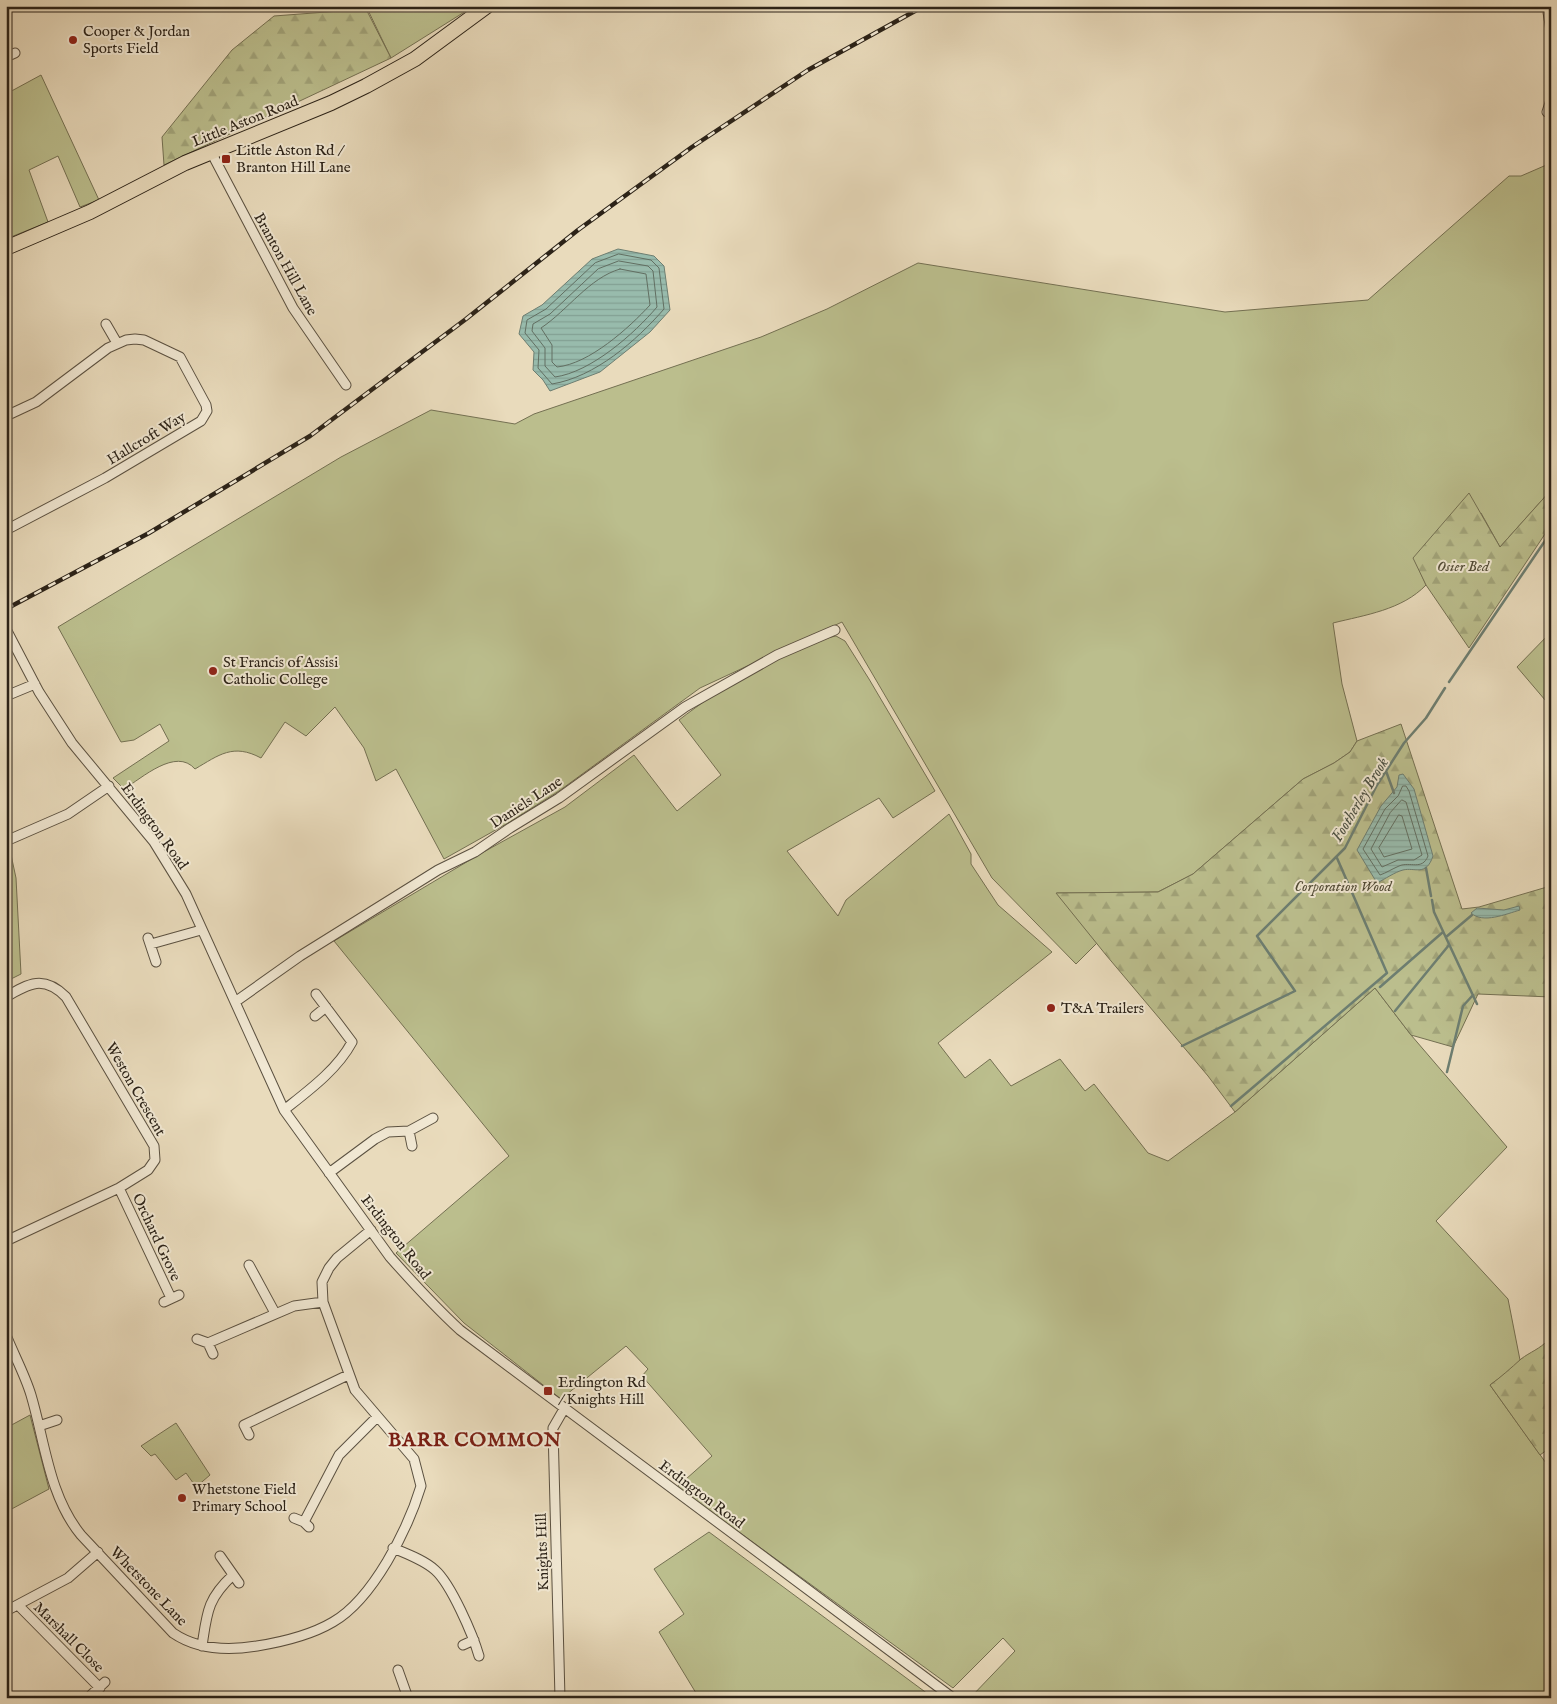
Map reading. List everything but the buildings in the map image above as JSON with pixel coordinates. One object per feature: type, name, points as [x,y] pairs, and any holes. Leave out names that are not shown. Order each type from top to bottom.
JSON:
[{"type":"main road","name":"Little Aston Road","points":[[6,248],[90,212],[156,177],[211,152],[331,103],[366,86],[415,58],[487,6]]},
{"type":"street","points":[[1547,6],[1551,31]]},
{"type":"street","points":[[6,57],[15,53]]},
{"type":"street","points":[[1551,57],[1551,78]]},
{"type":"street","points":[[1547,112],[1551,100]]},
{"type":"street","name":"Branton Hill Lane","points":[[211,152],[293,308],[346,385]]},
{"type":"street","points":[[106,324],[117,343]]},
{"type":"street","name":"Hallcroft Way","points":[[6,416],[36,402],[117,343],[126,340],[144,340],[180,357],[206,404],[205,415],[201,421],[105,478],[6,530]]},
{"type":"street","name":"Erdington Road","points":[[6,629],[35,684],[72,743],[109,786],[158,849],[186,894],[284,1110],[390,1257],[434,1307],[460,1330],[953,1698]]},
{"type":"street","name":"Daniels Lane","points":[[236,1002],[300,956],[438,870],[475,852],[559,798],[685,707],[777,655],[835,630]]},
{"type":"street","points":[[6,696],[35,684]]},
{"type":"street","points":[[6,841],[68,814],[109,786]]},
{"type":"street","points":[[156,962],[150,941],[201,930]]},
{"type":"street","name":"Weston Crescent","points":[[6,997],[28,984],[42,983],[61,992],[76,1012],[154,1146],[155,1160],[148,1170],[119,1188],[6,1241]]},
{"type":"street","points":[[284,1110],[318,1083],[352,1042],[316,994]]},
{"type":"street","points":[[314,1016],[326,1007]]},
{"type":"street","points":[[329,1173],[388,1132],[409,1131],[433,1118]]},
{"type":"street","points":[[409,1131],[412,1146]]},
{"type":"street","name":"Orchard Grove","points":[[119,1188],[171,1298]]},
{"type":"street","name":"Whetstone Lane","points":[[6,1335],[30,1393],[38,1426],[64,1508],[75,1527],[172,1633],[184,1640],[202,1646],[239,1649],[276,1643],[314,1631],[334,1622],[366,1593],[393,1548],[421,1486],[414,1459],[355,1390],[323,1302],[322,1282],[329,1268],[371,1230]]},
{"type":"street","points":[[249,1266],[275,1313]]},
{"type":"street","points":[[208,1343],[294,1306],[323,1302]]},
{"type":"street","points":[[197,1338],[208,1343],[213,1354]]},
{"type":"street","points":[[249,1435],[244,1425],[348,1374]]},
{"type":"street","name":"Knights Hill","points":[[560,1698],[553,1428],[564,1408]]},
{"type":"street","points":[[294,1518],[307,1524],[339,1455],[377,1417]]},
{"type":"street","points":[[38,1426],[57,1420]]},
{"type":"street","points":[[393,1548],[434,1568],[442,1577],[474,1640],[479,1656]]},
{"type":"street","points":[[6,1611],[68,1578],[98,1552]]},
{"type":"street","points":[[220,1556],[239,1583]]},
{"type":"street","points":[[202,1646],[207,1608],[219,1588],[233,1576]]},
{"type":"street","name":"Marshall Close","points":[[18,1605],[103,1685],[91,1695]]},
{"type":"street","points":[[463,1645],[474,1640]]},
{"type":"street","points":[[398,1670],[408,1698]]},
{"type":"green space","points":[[366,6],[474,6],[391,58]]},
{"type":"green space","points":[[366,9],[391,58],[164,165],[162,137],[232,50],[274,16]]},
{"type":"green space","points":[[41,75],[99,200],[80,207],[58,156],[29,170],[48,222],[6,239],[6,94]]},
{"type":"green space","points":[[1551,163],[1551,490],[1500,547],[1481,513],[1414,558],[1426,585],[1416,593],[1394,606],[1333,623],[1342,684],[1357,741],[1350,752],[1334,763],[1303,779],[1193,874],[1158,892],[1057,893],[1097,943],[1076,964],[992,878],[842,622],[700,688],[559,791],[508,823],[444,859],[396,769],[376,781],[364,748],[335,707],[306,736],[285,722],[261,758],[242,751],[234,751],[219,755],[195,769],[187,763],[178,761],[169,763],[149,772],[124,789],[113,778],[169,741],[160,724],[134,740],[121,742],[58,627],[341,457],[431,410],[515,424],[534,414],[761,337],[827,309],[918,263],[1225,312],[1368,300],[1509,176],[1521,176]]},
{"type":"green space","name":"Osier Bed","points":[[1551,490],[1551,525],[1469,648],[1426,585],[1413,558],[1469,493],[1500,547]]},
{"type":"green space","points":[[1551,632],[1551,707],[1517,667]]},
{"type":"green space","points":[[836,636],[845,641],[935,791],[893,818],[879,798],[787,851],[838,916],[846,900],[949,814],[971,854],[971,864],[998,905],[1052,952],[938,1043],[965,1078],[990,1059],[1011,1086],[1060,1059],[1085,1091],[1094,1084],[1148,1153],[1168,1161],[1235,1112],[1375,988],[1411,1035],[1507,1147],[1436,1221],[1508,1299],[1520,1360],[1516,1366],[1490,1385],[1551,1470],[1551,1698],[970,1698],[1015,1651],[1003,1638],[953,1688],[677,1487],[712,1456],[642,1376],[648,1369],[626,1346],[561,1399],[464,1323],[396,1253],[509,1156],[334,941],[480,854],[565,807],[634,755],[677,811],[721,775],[679,720],[733,682],[775,658],[817,641]]},
{"type":"green space","name":"Corporation Wood","points":[[1401,724],[1462,909],[1479,907],[1547,887],[1551,890],[1551,997],[1478,994],[1453,1047],[1411,1035],[1375,988],[1235,1112],[1208,1076],[1056,893],[1158,892],[1193,874],[1303,779],[1334,763],[1350,752],[1357,741]]},
{"type":"green space","points":[[10,850],[16,878],[21,974],[9,980],[6,977],[6,852]]},
{"type":"green space","points":[[1548,1340],[1551,1343],[1551,1447],[1540,1455],[1490,1385],[1521,1359]]},
{"type":"green space","points":[[30,1415],[49,1489],[6,1512],[6,1428]]},
{"type":"green space","points":[[176,1423],[210,1475],[196,1487],[186,1473],[176,1480],[155,1454],[151,1456],[141,1446]]},
{"type":"green space","points":[[709,1532],[932,1697],[699,1698],[659,1632],[684,1614],[654,1569]]},
{"type":"water","points":[[618,249],[654,256],[664,266],[670,310],[650,332],[600,372],[550,391],[533,370],[534,352],[519,334],[523,316],[542,305],[592,259]]},
{"type":"water","points":[[1403,774],[1414,789],[1433,856],[1430,863],[1424,869],[1403,870],[1377,883],[1357,850],[1381,806],[1397,787],[1399,775]]},
{"type":"water","points":[[1519,906],[1520,910],[1495,917],[1482,918],[1471,913],[1477,908],[1504,910]]},
{"type":"waterway","name":"Footherley Brook","points":[[1449,682],[1551,532]]},
{"type":"waterway","name":"Footherley Brook","points":[[1182,1046],[1295,991],[1257,936],[1345,848],[1377,785],[1404,743],[1426,718],[1445,688]]},
{"type":"waterway","points":[[1386,771],[1394,793]]},
{"type":"waterway","points":[[1231,1106],[1387,973],[1337,858]]},
{"type":"waterway","points":[[1426,868],[1431,896]]},
{"type":"waterway","points":[[1432,900],[1434,912],[1477,1004]]},
{"type":"waterway","points":[[1446,937],[1472,915]]},
{"type":"waterway","points":[[1380,987],[1443,932]]},
{"type":"waterway","points":[[1395,1011],[1449,945]]},
{"type":"waterway","points":[[1447,1072],[1463,1006],[1473,995]]},
{"type":"railway","points":[[6,609],[149,533],[310,436],[466,319],[578,230],[692,147],[808,70],[924,6]]},
{"type":"place","name":"Cooper & Jordan Sports Field","points":[[73,40]]},
{"type":"place","name":"Little Aston Rd / Branton Hill Lane","points":[[226,159]]},
{"type":"place","name":"St Francis of Assisi Catholic College","points":[[213,671]]},
{"type":"place","name":"T&A Trailers","points":[[1051,1008]]},
{"type":"place","name":"Erdington Rd / Knights Hill","points":[[548,1391]]},
{"type":"place","name":"Whetstone Field Primary School","points":[[182,1498]]},
{"type":"district","name":"BARR COMMON","points":[[475,1439]]}]
